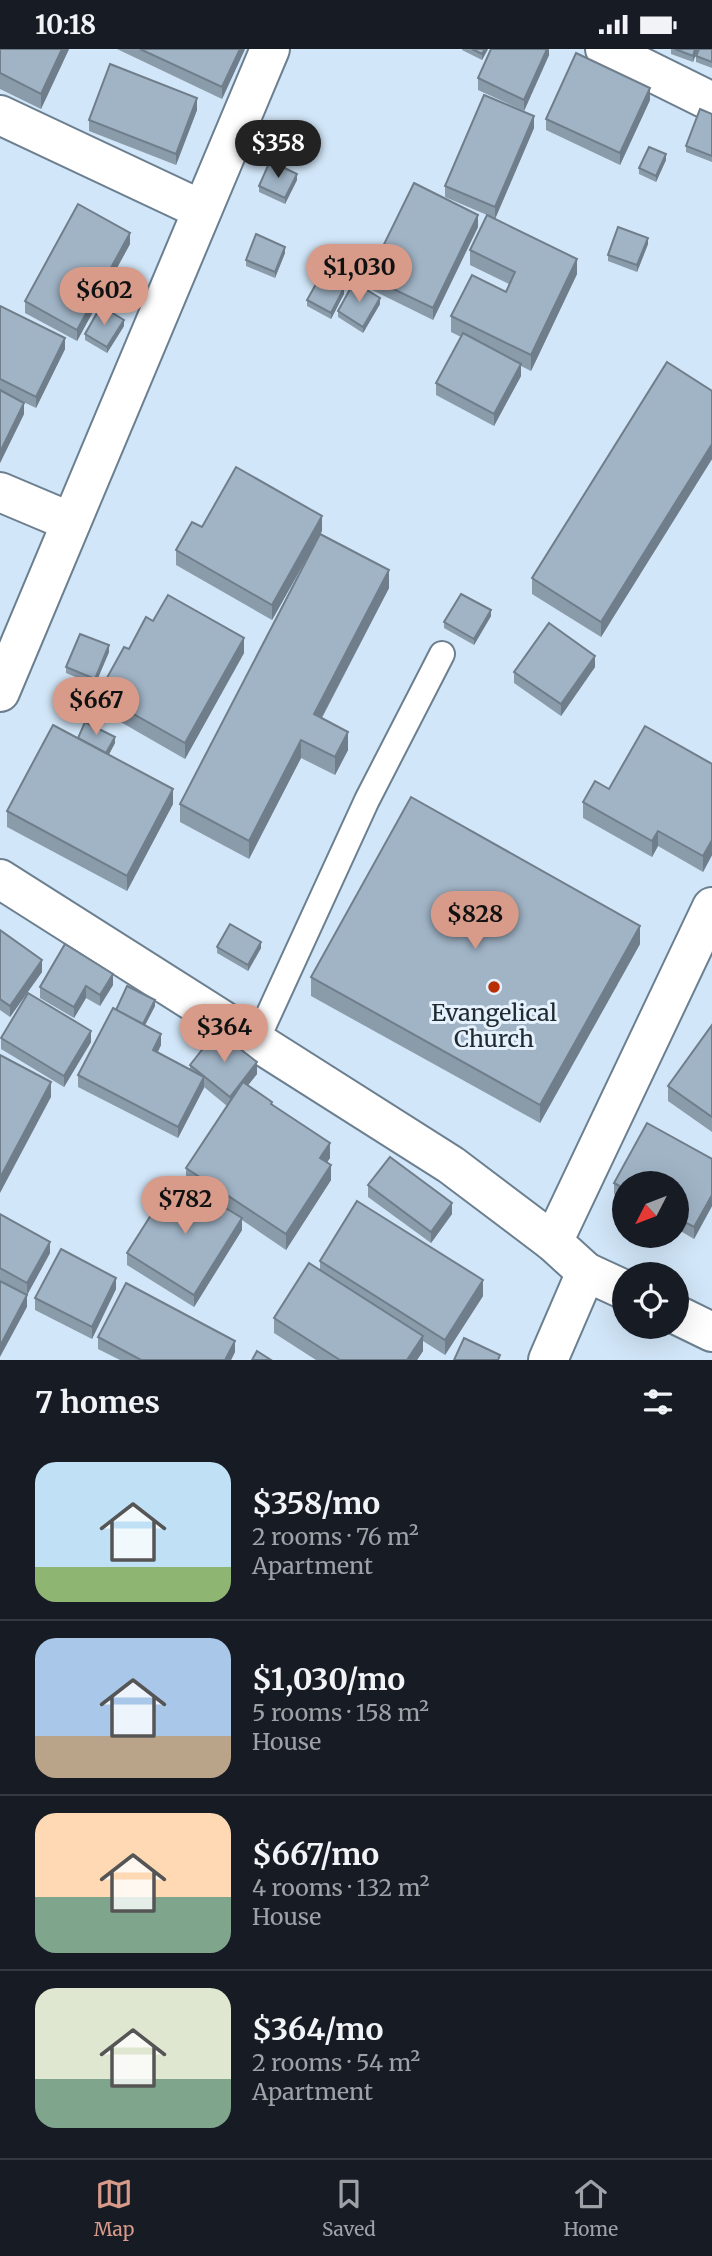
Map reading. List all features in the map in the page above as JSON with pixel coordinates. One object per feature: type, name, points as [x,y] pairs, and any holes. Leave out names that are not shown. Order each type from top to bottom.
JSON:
[{"type":"street","points":[[0,692],[270,49]]},
{"type":"street","points":[[605,49],[712,102]]},
{"type":"street","points":[[0,115],[202,210]]},
{"type":"street","points":[[0,492],[71,522]]},
{"type":"street","points":[[0,879],[451,1165],[553,1242],[586,1272],[612,1284]]},
{"type":"street","points":[[553,1242],[712,907]]},
{"type":"street","points":[[548,1360],[586,1272]]},
{"type":"street","points":[[689,1321],[712,1332]]},
{"type":"lane","points":[[256,1042],[367,800],[442,654]]},
{"type":"building","points":[[0,49],[62,49],[41,94],[0,73]]},
{"type":"building","points":[[140,49],[240,49],[222,87]]},
{"type":"building","points":[[472,49],[485,49],[482,54]]},
{"type":"building","points":[[491,49],[547,49],[524,100],[478,78]]},
{"type":"building","points":[[675,49],[695,49],[693,56]]},
{"type":"building","points":[[699,49],[712,49],[712,62],[696,56]]},
{"type":"building","points":[[576,53],[650,88],[620,153],[546,119]]},
{"type":"building","points":[[110,64],[197,98],[176,154],[89,120]]},
{"type":"building","points":[[484,95],[534,116],[495,207],[445,186]]},
{"type":"building","points":[[700,109],[712,114],[712,156],[686,146]]},
{"type":"building","points":[[649,147],[666,154],[656,176],[639,168]]},
{"type":"building","points":[[270,161],[297,174],[285,198],[259,186]]},
{"type":"building","points":[[414,183],[478,215],[433,308],[368,277]]},
{"type":"building","points":[[78,204],[130,233],[77,330],[25,301]]},
{"type":"building","points":[[487,215],[577,259],[531,355],[451,316],[472,275],[506,292],[515,272],[470,250]]},
{"type":"building","points":[[618,227],[648,238],[637,265],[608,255]]},
{"type":"building","points":[[256,234],[285,247],[275,272],[246,260]]},
{"type":"building","points":[[321,275],[344,288],[331,313],[307,300]]},
{"type":"building","points":[[354,282],[380,298],[363,327],[338,311]]},
{"type":"building","points":[[0,306],[65,338],[36,397],[0,379]]},
{"type":"building","points":[[101,306],[124,320],[107,347],[85,334]]},
{"type":"building","points":[[463,333],[521,364],[494,414],[436,383]]},
{"type":"building","points":[[667,362],[712,391],[712,444],[601,622],[532,578]]},
{"type":"building","points":[[0,390],[24,403],[0,452]]},
{"type":"building","points":[[236,467],[322,516],[272,605],[176,550],[192,522],[202,527]]},
{"type":"building","points":[[320,534],[389,570],[314,714],[348,732],[335,757],[301,740],[249,841],[180,804]]},
{"type":"building","points":[[461,594],[491,610],[474,639],[444,622]]},
{"type":"building","points":[[168,595],[244,638],[185,743],[98,694],[124,647],[129,649],[146,617],[153,621]]},
{"type":"building","points":[[549,623],[595,656],[561,704],[514,672]]},
{"type":"building","points":[[80,634],[109,645],[95,679],[66,667]]},
{"type":"building","points":[[85,722],[115,737],[106,753],[78,738]]},
{"type":"building","points":[[53,725],[173,789],[127,876],[7,811]]},
{"type":"building","points":[[645,726],[712,764],[712,840],[703,856],[658,831],[652,841],[583,802],[595,781],[609,789]]},
{"type":"building","points":[[411,797],[640,926],[540,1105],[311,977]]},
{"type":"building","points":[[230,924],[261,942],[248,965],[217,947]]},
{"type":"building","points":[[0,930],[42,960],[10,1006],[0,999]]},
{"type":"building","points":[[65,944],[113,974],[100,995],[86,986],[74,1007],[40,987]]},
{"type":"building","points":[[127,986],[155,1000],[143,1024],[116,1010]]},
{"type":"building","points":[[28,993],[91,1031],[64,1076],[1,1038]]},
{"type":"building","points":[[113,1008],[161,1034],[153,1050],[204,1077],[178,1127],[78,1075]]},
{"type":"building","points":[[712,1025],[712,1117],[668,1086]]},
{"type":"building","points":[[217,1031],[257,1062],[230,1097],[190,1065]]},
{"type":"building","points":[[0,1055],[51,1082],[0,1178]]},
{"type":"building","points":[[243,1082],[330,1143],[320,1158],[331,1165],[286,1234],[186,1168]]},
{"type":"building","points":[[647,1123],[712,1159],[712,1195],[694,1227],[690,1225],[690,1171],[621,1171]]},
{"type":"building","points":[[390,1157],[452,1203],[431,1232],[368,1185]]},
{"type":"building","points":[[175,1177],[242,1218],[194,1295],[127,1253]]},
{"type":"building","points":[[357,1201],[483,1280],[445,1340],[320,1261]]},
{"type":"building","points":[[0,1214],[50,1242],[27,1283],[0,1268]]},
{"type":"building","points":[[61,1249],[116,1278],[92,1327],[35,1298]]},
{"type":"building","points":[[309,1263],[423,1336],[407,1360],[340,1360],[274,1318]]},
{"type":"building","points":[[0,1281],[27,1295],[0,1346]]},
{"type":"building","points":[[126,1283],[235,1341],[225,1360],[141,1360],[98,1337]]},
{"type":"building","points":[[464,1338],[500,1355],[498,1360],[454,1360]]},
{"type":"building","points":[[257,1351],[271,1360],[252,1360]]},
{"type":"place","name":"Evangelical Church","points":[[494,987]]}]
